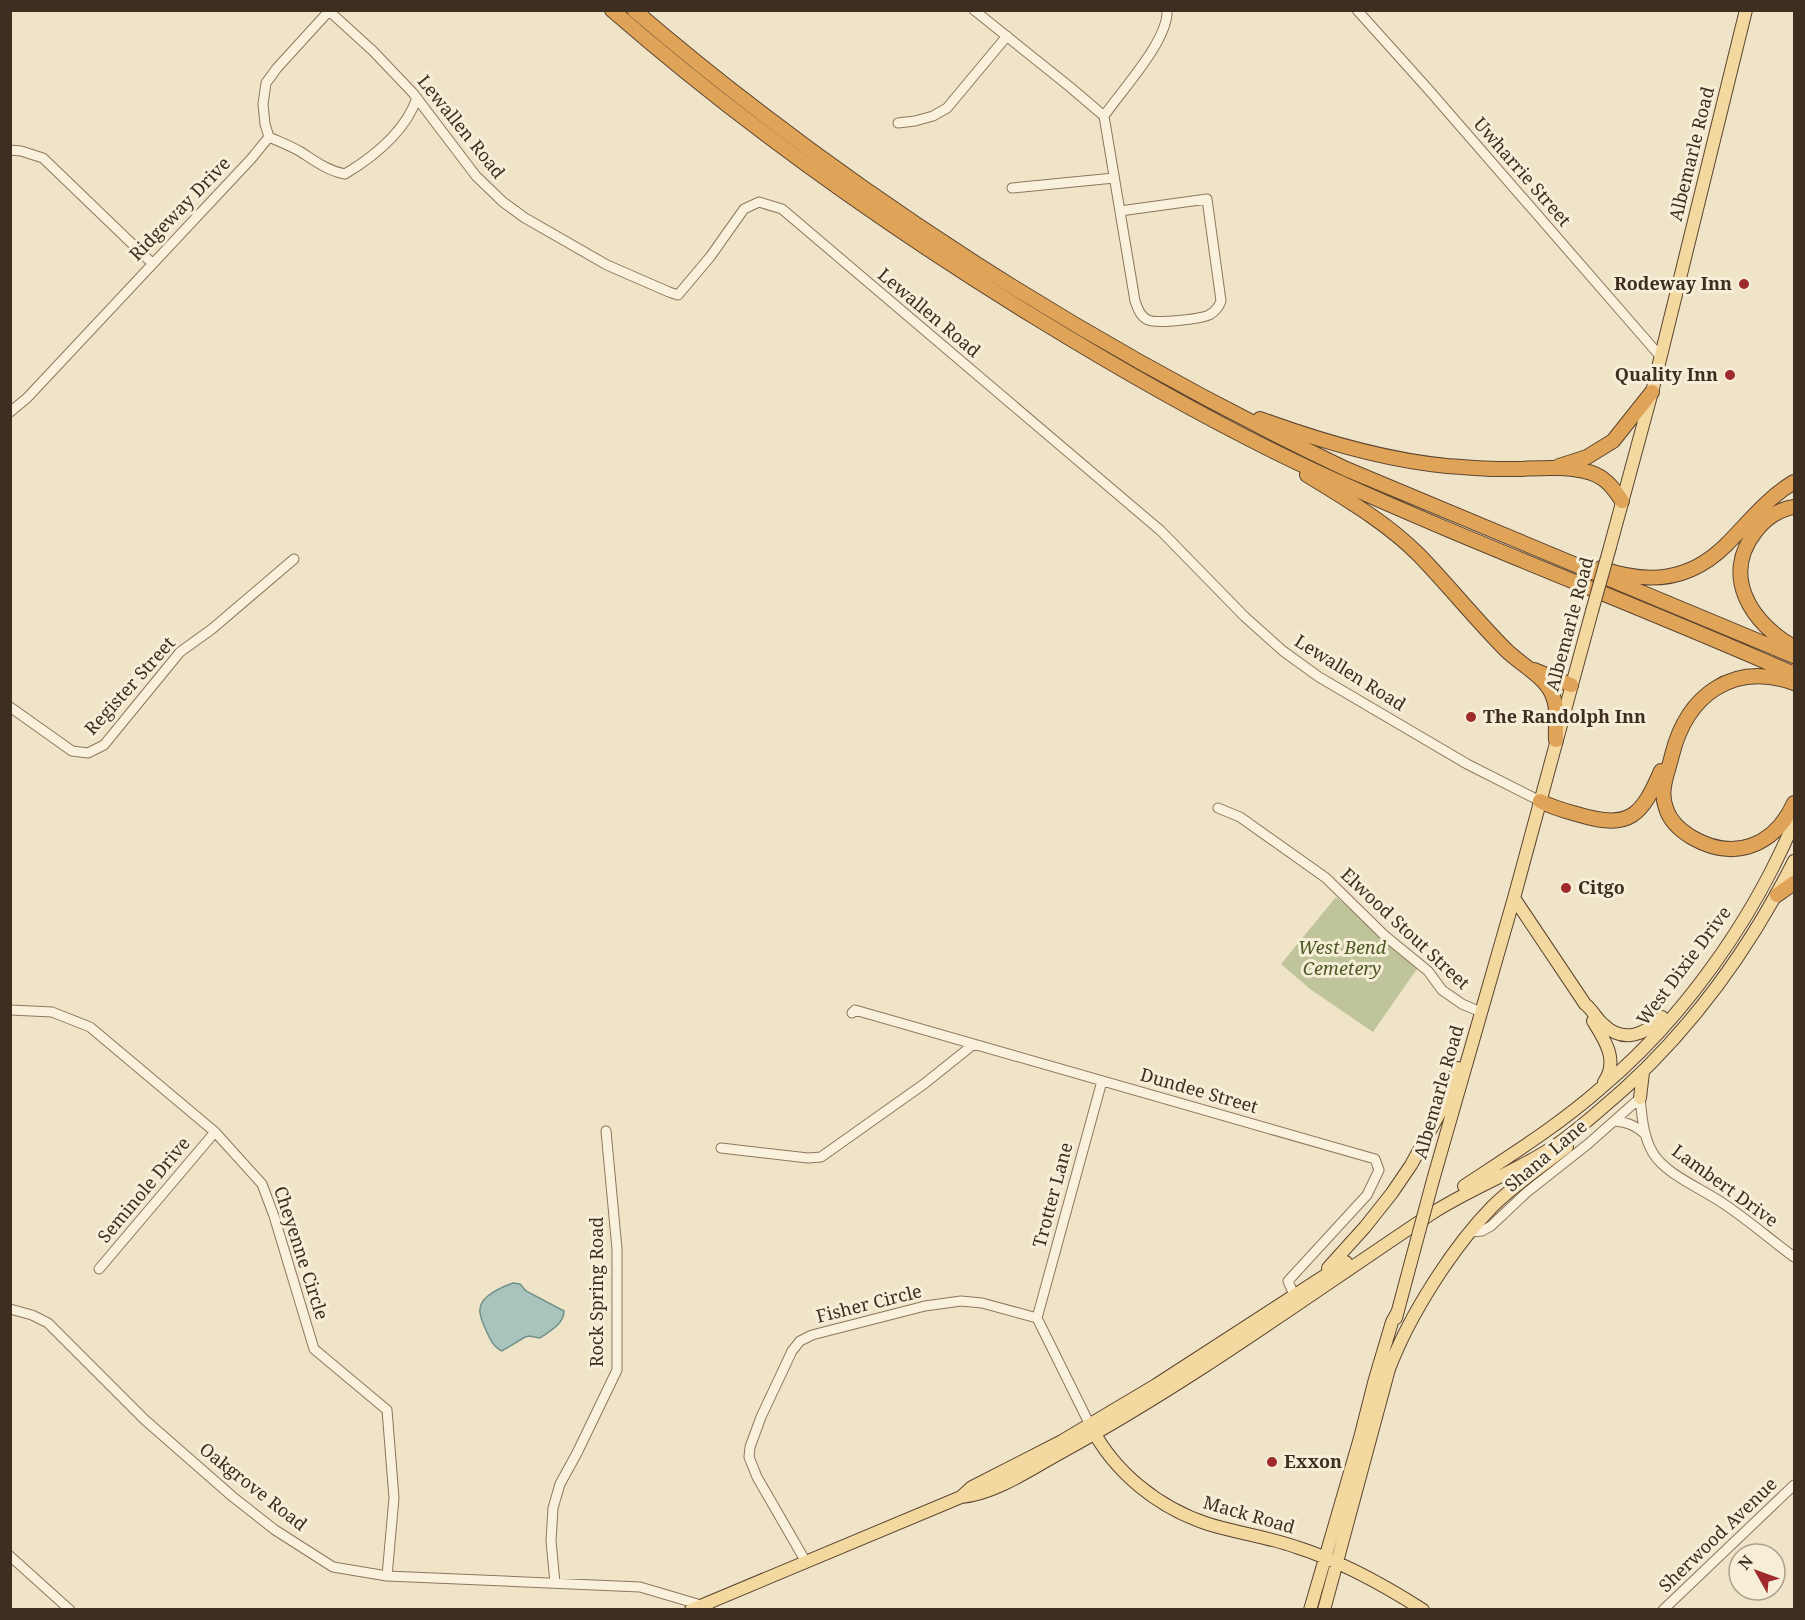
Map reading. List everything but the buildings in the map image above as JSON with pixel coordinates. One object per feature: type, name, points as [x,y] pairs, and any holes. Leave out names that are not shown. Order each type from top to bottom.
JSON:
[{"type":"highway","points":[[612,10],[787,151],[879,218],[1092,353],[1236,432],[1314,470],[1491,548],[1794,674]]},
{"type":"highway","points":[[634,10],[706,71],[885,204],[1038,303],[1108,344],[1216,404],[1346,469],[1794,656]]},
{"type":"highway","points":[[1554,468],[1587,457],[1613,441],[1652,392]]},
{"type":"highway","points":[[1216,404],[1348,448],[1399,459],[1497,469],[1554,468],[1586,471],[1611,485],[1622,501]]},
{"type":"highway","points":[[1236,432],[1375,518],[1418,554],[1508,653],[1552,692],[1557,711],[1556,740]]},
{"type":"highway","points":[[1553,556],[1570,555],[1609,571],[1634,576],[1659,578],[1682,574],[1702,565],[1715,555],[1763,506],[1794,482]]},
{"type":"highway","points":[[1794,507],[1776,513],[1758,529],[1744,551],[1740,574],[1744,596],[1756,616],[1772,632],[1794,647]]},
{"type":"highway","points":[[1527,668],[1571,684]]},
{"type":"highway","points":[[1540,801],[1600,821],[1627,818],[1646,801],[1669,752],[1693,709],[1705,695],[1718,686],[1740,678],[1758,676],[1794,683]]},
{"type":"highway","points":[[1674,746],[1665,782],[1664,804],[1674,823],[1697,840],[1713,846],[1728,848],[1742,848],[1756,844],[1779,829],[1794,803]]},
{"type":"highway","points":[[1777,895],[1794,883]]},
{"type":"main road","name":"Albemarle Road","points":[[1310,1610],[1514,898],[1610,547],[1652,392],[1746,10]]},
{"type":"main road","name":"West Dixie Drive","points":[[1491,1174],[1600,1089],[1643,1048],[1687,998],[1745,916],[1767,879],[1794,822]]},
{"type":"main road","name":"West Dixie Drive","points":[[1491,1174],[1543,1153],[1562,1141],[1608,1104],[1674,1040],[1711,996],[1746,946],[1777,895],[1794,861]]},
{"type":"main road","points":[[1514,898],[1585,1004],[1607,1028],[1628,1035],[1642,1033],[1670,1008],[1687,998]]},
{"type":"main road","points":[[1585,1004],[1606,1042],[1610,1056],[1610,1071],[1600,1089]]},
{"type":"main road","points":[[1313,1283],[1365,1227],[1412,1165],[1443,1107],[1456,1071],[1469,1052]]},
{"type":"main road","points":[[1640,1098],[1643,1072]]},
{"type":"main road","points":[[1324,1610],[1389,1369],[1416,1313],[1442,1271],[1491,1208],[1603,1117],[1608,1104]]},
{"type":"main road","points":[[1092,1430],[1156,1385],[1294,1295],[1491,1174]]},
{"type":"main road","points":[[700,1608],[962,1497],[972,1487],[1092,1430],[1208,1365],[1491,1174]]},
{"type":"main road","name":"Albemarle Road","points":[[1389,1369],[1388,1360],[1397,1312]]},
{"type":"main road","name":"Mack Road","points":[[1092,1430],[1121,1470],[1163,1504],[1207,1523],[1297,1547],[1324,1558],[1396,1592],[1423,1610]]},
{"type":"street","points":[[974,10],[1104,116],[1135,301],[1139,313],[1148,320],[1161,323],[1208,316],[1218,309],[1221,301],[1207,199],[1120,211]]},
{"type":"street","points":[[1104,116],[1161,37],[1167,10]]},
{"type":"street","name":"Uwharrie Street","points":[[1357,10],[1442,104],[1660,356]]},
{"type":"street","points":[[328,11],[266,82],[263,104],[269,137],[287,144],[317,163],[345,174],[374,154],[397,133],[412,112],[417,98]]},
{"type":"street","name":"Lewallen Road","points":[[328,11],[373,51],[417,98],[476,177],[503,202],[525,218],[608,265],[678,295],[710,257],[744,209],[759,202],[782,209],[1161,531],[1245,617],[1283,651],[1319,677],[1467,764],[1540,801]]},
{"type":"street","points":[[898,123],[933,116],[948,108],[1007,36]]},
{"type":"street","name":"Ridgeway Drive","points":[[10,412],[27,398],[269,137]]},
{"type":"street","points":[[10,150],[43,158],[152,263]]},
{"type":"street","points":[[1012,188],[1114,178]]},
{"type":"street","name":"Register Street","points":[[10,707],[72,751],[88,753],[104,745],[180,652],[212,629],[294,559]]},
{"type":"street","name":"Elwood Stout Street","points":[[1218,808],[1240,817],[1326,878],[1384,935],[1428,971],[1442,990],[1462,1004],[1481,1012]]},
{"type":"street","name":"Cheyenne Circle","points":[[10,1010],[52,1012],[90,1026],[215,1132],[262,1184],[315,1349],[387,1410],[394,1498],[387,1576]]},
{"type":"street","name":"Dundee Street","points":[[852,1013],[855,1010],[1375,1159],[1379,1170],[1366,1195],[1288,1281],[1294,1295]]},
{"type":"street","points":[[721,1148],[808,1158],[821,1156],[924,1084],[974,1044]]},
{"type":"street","name":"Trotter Lane","points":[[1037,1318],[1102,1081]]},
{"type":"street","name":"Shana Lane","points":[[1471,1232],[1482,1231],[1491,1226],[1526,1193],[1640,1098]]},
{"type":"street","name":"Lambert Drive","points":[[1640,1098],[1642,1121],[1652,1152],[1669,1171],[1725,1205],[1794,1257]]},
{"type":"street","points":[[1614,1121],[1626,1122],[1646,1135]]},
{"type":"street","name":"Rock Spring Road","points":[[555,1583],[551,1541],[555,1500],[560,1484],[617,1370],[617,1249],[606,1131]]},
{"type":"street","name":"Seminole Drive","points":[[99,1269],[215,1132]]},
{"type":"street","name":"Fisher Circle","points":[[806,1562],[757,1477],[749,1457],[750,1447],[761,1417],[792,1351],[800,1341],[812,1335],[925,1306],[961,1301],[991,1305],[1037,1318]]},
{"type":"street","name":"Oakgrove Road","points":[[10,1309],[32,1315],[48,1323],[145,1420],[233,1497],[275,1530],[333,1567],[387,1576],[640,1587],[700,1608]]},
{"type":"street","points":[[1037,1318],[1092,1430]]},
{"type":"street","name":"Sherwood Avenue","points":[[1664,1610],[1794,1485]]},
{"type":"street","points":[[10,1556],[70,1610]]},
{"type":"green space","name":"West Bend Cemetery","points":[[1336,897],[1419,966],[1373,1032],[1310,989],[1281,964]]},
{"type":"water","points":[[513,1283],[520,1284],[526,1291],[564,1311],[562,1320],[556,1327],[540,1338],[525,1337],[502,1351],[490,1338],[481,1319],[480,1309],[488,1296]]},
{"type":"place","name":"Rodeway Inn","points":[[1744,284]]},
{"type":"place","name":"Quality Inn","points":[[1730,375]]},
{"type":"place","name":"The Randolph Inn","points":[[1471,717]]},
{"type":"place","name":"Citgo","points":[[1566,888]]},
{"type":"place","name":"Exxon","points":[[1272,1462]]}]
